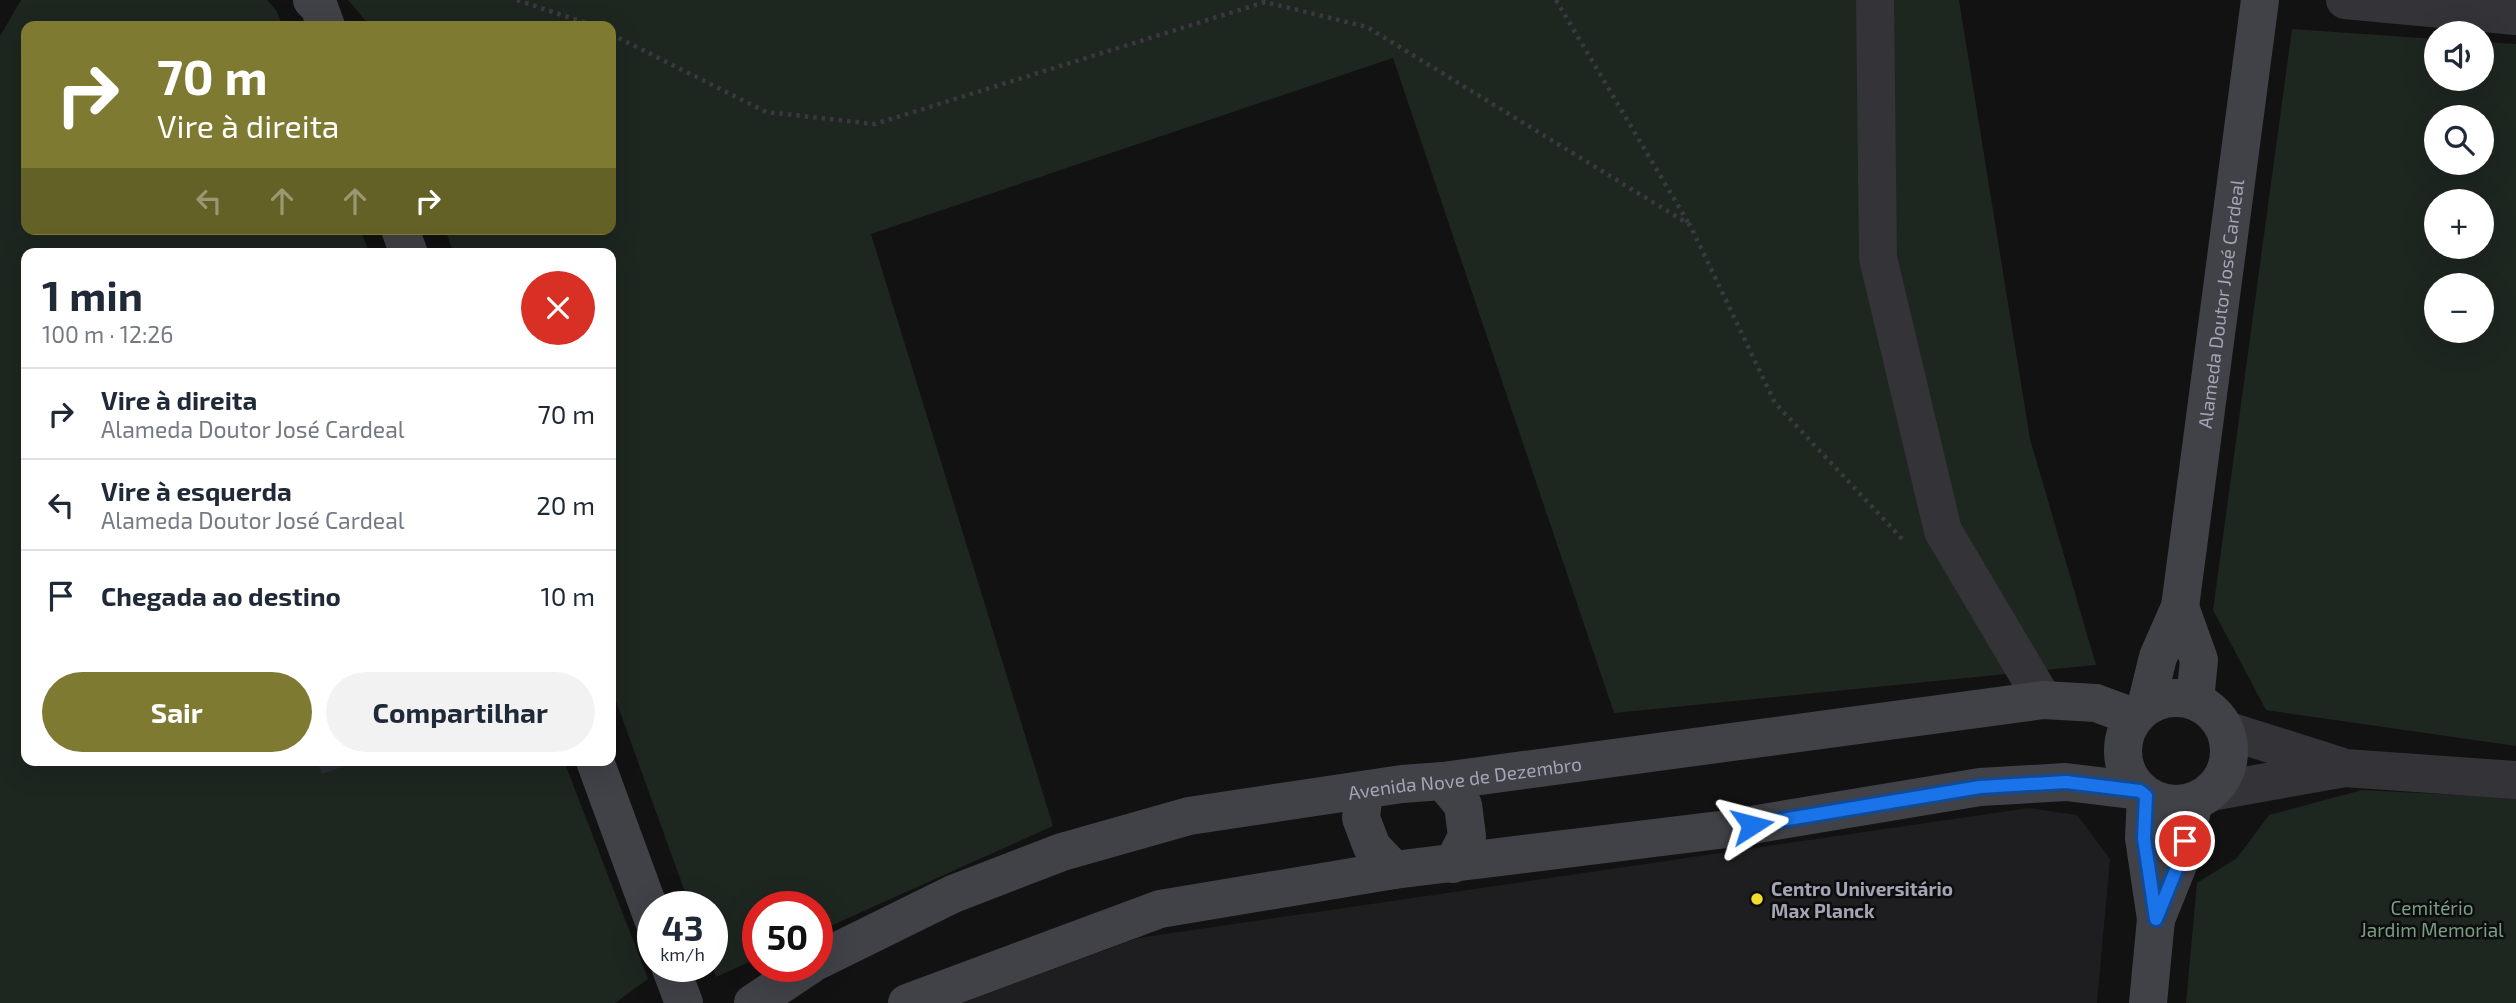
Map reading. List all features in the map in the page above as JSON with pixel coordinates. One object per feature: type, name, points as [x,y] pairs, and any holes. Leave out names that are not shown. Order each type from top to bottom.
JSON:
[{"type":"main road","points":[[312,0],[324,21]]},
{"type":"main road","name":"Alameda Doutor José Cardeal","points":[[2140,712],[2158,657],[2180,607],[2260,0]]},
{"type":"main road","name":"Alameda Doutor José Cardeal","points":[[2180,607],[2199,660],[2195,700]]},
{"type":"main road","points":[[2148,1003],[2156,919],[2144,838],[2143,793],[2130,779],[2124,763],[2123,748],[2126,731],[2140,712],[2170,697],[2195,700],[2218,717],[2226,730],[2230,752],[2225,774],[2203,797],[2156,919]]},
{"type":"main road","name":"Avenida Nove de Dezembro","points":[[833,953],[953,894],[1062,852],[1189,816],[1364,790],[2043,700],[2096,703],[2140,712]]},
{"type":"main road","points":[[597,766],[643,891]]},
{"type":"main road","points":[[1443,781],[1463,805],[1467,836],[1453,864]]},
{"type":"main road","points":[[907,1003],[1160,909],[1394,870],[1727,829],[1980,787],[2066,782],[2143,793],[2169,805],[2203,797]]},
{"type":"main road","points":[[1364,790],[1361,818],[1372,847],[1394,870]]},
{"type":"main road","points":[[676,982],[684,1003]]},
{"type":"main road","points":[[753,1003],[785,982]]},
{"type":"street","points":[[1875,0],[1878,258],[1943,531],[2043,700]]},
{"type":"street","points":[[2344,0],[2516,16]]},
{"type":"street","points":[[2226,730],[2345,768],[2516,780]]},
{"type":"street","points":[[2203,797],[2345,768]]},
{"type":"path","points":[[517,0],[580,21]]},
{"type":"path","points":[[1556,0],[1690,225],[1775,403],[1906,543]]},
{"type":"path","points":[[616,37],[766,113],[875,124],[1265,2],[1367,27],[1690,225]]},
{"type":"shaded area","points":[[319,766],[345,766],[322,774]]},
{"type":"shaded area","name":"Centro Universitário Max Planck","points":[[2029,808],[2077,815],[2110,859],[2097,1003],[962,1003],[1138,938]]},
{"type":"green space","points":[[21,0],[267,0],[281,21],[21,21],[21,235],[362,235],[368,248],[21,248],[21,766],[566,766],[637,950],[637,982],[644,982],[615,1003],[0,1003],[0,36]]},
{"type":"green space","points":[[348,0],[1959,0],[2030,439],[2096,665],[1614,713],[1393,58],[871,234],[1053,826],[833,925],[833,891],[742,891],[742,965],[728,972],[728,891],[685,891],[616,701],[616,248],[452,248],[447,235],[616,235],[616,21],[366,21]]},
{"type":"green space","points":[[2292,29],[2424,38],[2424,91],[2494,91],[2494,43],[2516,44],[2516,746],[2266,710],[2213,610]]},
{"type":"green space","name":"Cemitério Jardim Memorial","points":[[2362,790],[2516,798],[2516,1003],[2186,1003],[2197,883],[2237,858],[2269,815]]},
{"type":"place","name":"Centro Universitário Max Planck","points":[[1757,899]]},
{"type":"route","points":[[1752,825],[1980,787],[2066,782],[2140,791],[2146,796],[2144,838],[2156,919],[2185,841]]}]
